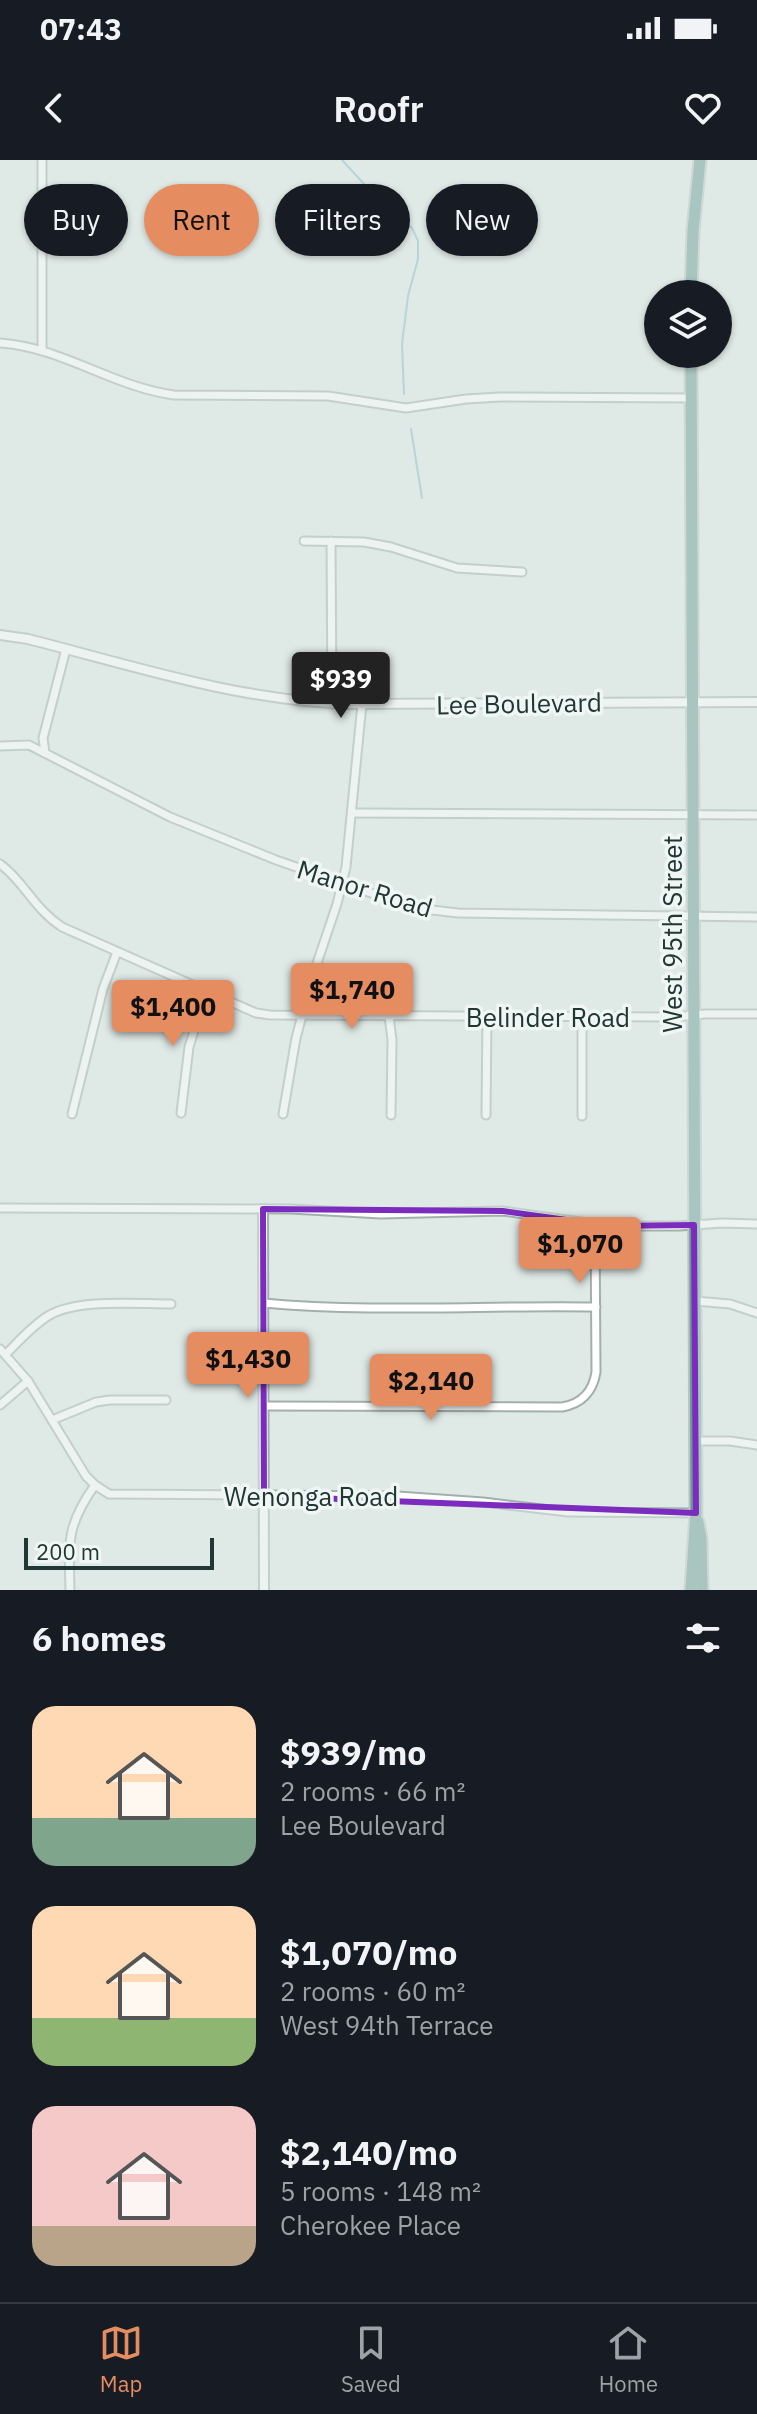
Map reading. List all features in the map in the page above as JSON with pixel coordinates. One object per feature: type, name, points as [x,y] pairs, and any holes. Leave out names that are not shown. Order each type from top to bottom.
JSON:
[{"type":"main road","points":[[691,280],[700,160]]},
{"type":"main road","name":"West 95th Street","points":[[691,368],[696,1513],[691,1590]]},
{"type":"main road","name":"West 95th Street","points":[[696,1513],[701,1539],[702,1590]]},
{"type":"street","points":[[42,160],[42,350]]},
{"type":"street","points":[[0,343],[42,350],[140,387],[174,395],[328,396],[406,408],[492,397],[691,398]]},
{"type":"street","points":[[304,541],[364,542],[471,571],[522,572]]},
{"type":"street","points":[[331,541],[332,704]]},
{"type":"street","name":"Lee Boulevard","points":[[0,635],[251,695],[332,704],[757,702]]},
{"type":"street","points":[[45,753],[43,738],[66,649]]},
{"type":"street","points":[[283,1114],[301,1016],[342,883],[362,704]]},
{"type":"street","points":[[29,745],[43,738]]},
{"type":"street","name":"Manor Road","points":[[0,746],[29,745],[135,800],[223,840],[397,902],[439,911],[757,917]]},
{"type":"street","points":[[352,813],[757,815]]},
{"type":"street","name":"Belinder Road","points":[[0,864],[50,919],[76,934],[256,1013],[301,1016],[582,1017],[757,1014]]},
{"type":"street","points":[[72,1114],[103,989],[117,952]]},
{"type":"street","points":[[181,1113],[189,1047],[210,995]]},
{"type":"street","points":[[389,1016],[392,1040],[391,1115]]},
{"type":"street","points":[[486,1115],[487,1016]]},
{"type":"street","points":[[582,1017],[582,1116]]},
{"type":"street","points":[[0,1208],[263,1209],[381,1214],[503,1211],[595,1225],[757,1224]]},
{"type":"street","points":[[263,1209],[265,1590]]},
{"type":"street","points":[[264,1406],[562,1407],[579,1402],[595,1380],[595,1225]]},
{"type":"street","points":[[695,1301],[730,1304],[757,1313]]},
{"type":"street","points":[[263,1303],[387,1310],[486,1306],[596,1307]]},
{"type":"street","points":[[70,1590],[73,1523],[95,1485],[86,1476],[28,1381],[3,1351],[37,1323],[66,1307],[171,1304]]},
{"type":"street","points":[[0,1405],[28,1381]]},
{"type":"street","points":[[52,1420],[96,1402],[166,1400]]},
{"type":"street","points":[[695,1441],[757,1445]]},
{"type":"street","name":"Wenonga Road","points":[[95,1485],[116,1495],[410,1497],[568,1512],[696,1513]]},
{"type":"highlighted area","points":[[263,1209],[503,1211],[610,1226],[694,1225],[696,1513],[264,1496]]},
{"type":"waterway","points":[[342,160],[388,210],[412,228],[418,241],[418,259],[408,296],[402,344],[404,394]]},
{"type":"waterway","points":[[411,429],[422,498]]}]
